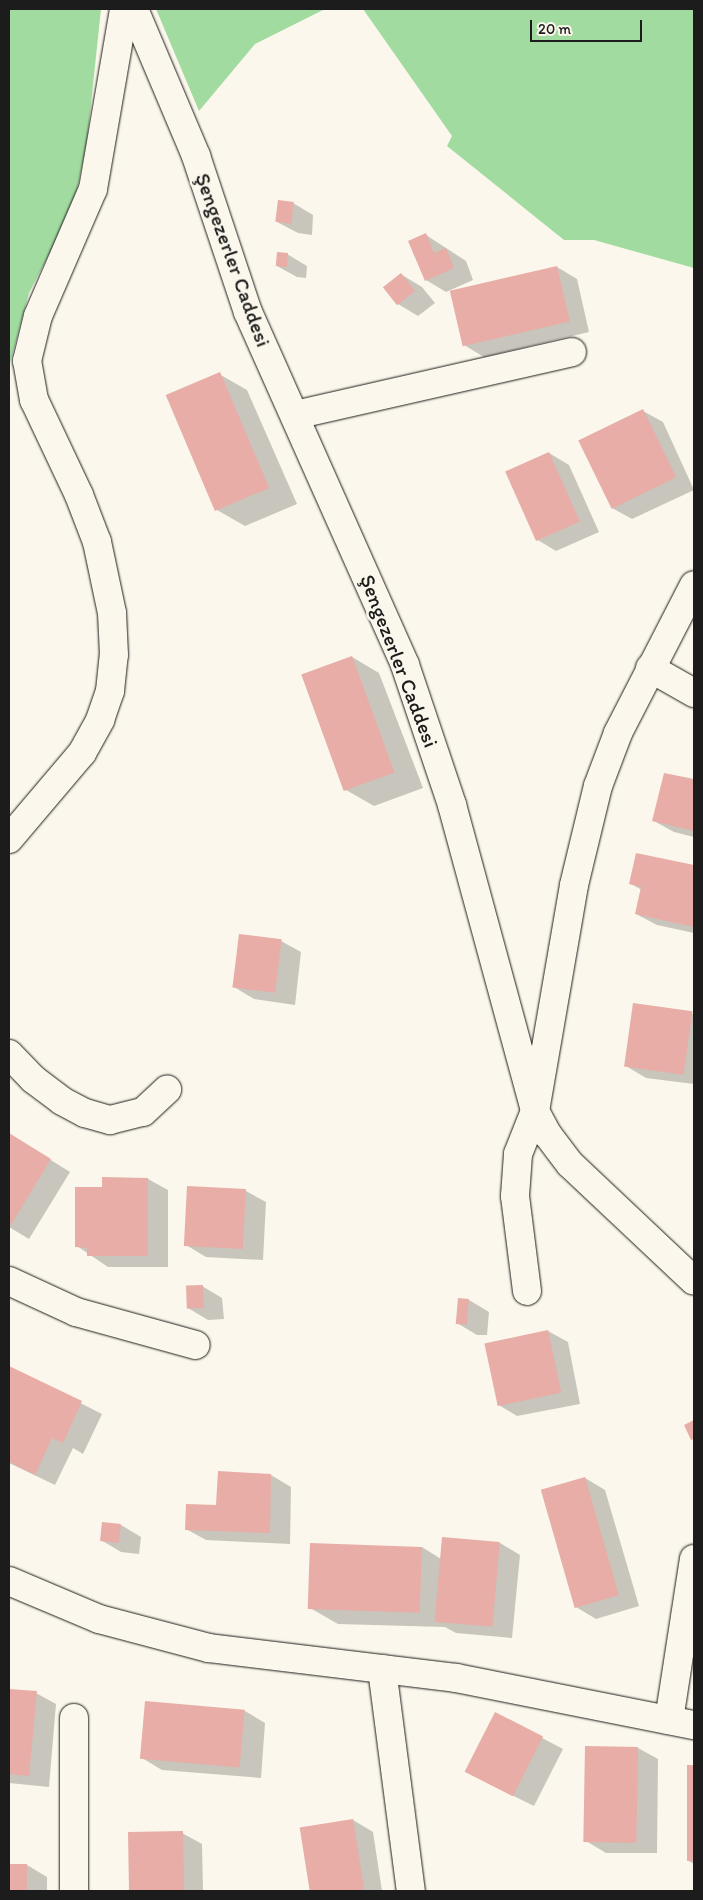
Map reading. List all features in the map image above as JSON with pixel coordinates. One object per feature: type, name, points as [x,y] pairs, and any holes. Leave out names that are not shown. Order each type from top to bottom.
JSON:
[{"type":"street","points":[[9,839],[82,753],[100,720],[110,692],[114,655],[112,614],[97,542],[79,495],[34,400],[27,361],[38,316],[93,189],[124,9]]},
{"type":"street","name":"Şengezerler Caddesi","points":[[134,9],[196,156],[248,312],[405,665],[452,805],[535,1111],[548,1135],[570,1164],[694,1280]]},
{"type":"street","points":[[295,415],[572,352]]},
{"type":"street","points":[[527,1291],[515,1196],[518,1154],[535,1111],[574,884],[598,786],[618,733],[694,585]]},
{"type":"street","points":[[650,668],[694,693]]},
{"type":"street","points":[[9,1054],[33,1079],[62,1101],[110,1120],[143,1112],[167,1090]]},
{"type":"street","points":[[9,1281],[76,1312],[196,1346]]},
{"type":"street","points":[[9,1581],[100,1619],[209,1648],[456,1678],[682,1722],[694,1559]]},
{"type":"street","points":[[382,1669],[411,1891]]},
{"type":"street","points":[[74,1718],[74,1891]]},
{"type":"green space","points":[[9,9],[101,9],[87,142],[77,190],[58,237],[29,293],[9,367]]},
{"type":"green space","points":[[156,9],[325,9],[255,44],[199,111]]},
{"type":"green space","points":[[363,9],[694,9],[694,268],[594,240],[564,240],[447,146],[452,136]]},
{"type":"building","points":[[278,200],[294,202],[291,224],[275,222]]},
{"type":"building","points":[[426,233],[434,253],[446,248],[454,268],[425,281],[408,241]]},
{"type":"building","points":[[277,252],[288,253],[287,267],[276,266]]},
{"type":"building","points":[[557,266],[570,322],[463,346],[450,291]]},
{"type":"building","points":[[401,273],[415,291],[397,305],[383,287]]},
{"type":"building","points":[[220,372],[269,488],[215,511],[166,395]]},
{"type":"building","points":[[643,409],[676,477],[612,509],[578,441]]},
{"type":"building","points":[[549,452],[580,521],[536,541],[505,472]]},
{"type":"building","points":[[352,656],[394,773],[344,791],[301,674]]},
{"type":"building","points":[[664,773],[694,779],[694,831],[652,821]]},
{"type":"building","points":[[636,853],[694,865],[694,927],[635,914],[641,887],[629,884]]},
{"type":"building","points":[[239,934],[282,939],[275,993],[232,988]]},
{"type":"building","points":[[633,1003],[692,1011],[684,1075],[624,1066]]},
{"type":"building","points":[[9,1133],[51,1159],[9,1228]]},
{"type":"building","points":[[102,1177],[148,1178],[148,1256],[87,1256],[87,1248],[75,1247],[75,1187],[102,1187]]},
{"type":"building","points":[[187,1186],[246,1189],[243,1249],[184,1246]]},
{"type":"building","points":[[203,1285],[204,1308],[187,1309],[186,1286]]},
{"type":"building","points":[[458,1298],[469,1299],[467,1325],[456,1324]]},
{"type":"building","points":[[548,1330],[561,1393],[498,1406],[484,1344]]},
{"type":"building","points":[[9,1366],[82,1401],[63,1443],[52,1438],[35,1475],[9,1462]]},
{"type":"building","points":[[694,1420],[694,1439],[691,1440],[684,1425]]},
{"type":"building","points":[[218,1471],[271,1474],[270,1533],[185,1530],[186,1504],[216,1505]]},
{"type":"building","points":[[585,1477],[619,1595],[575,1608],[541,1490]]},
{"type":"building","points":[[102,1522],[121,1524],[119,1543],[100,1541]]},
{"type":"building","points":[[442,1537],[500,1542],[492,1627],[435,1622]]},
{"type":"building","points":[[310,1543],[422,1547],[420,1613],[308,1609]]},
{"type":"building","points":[[9,1689],[37,1691],[29,1776],[9,1774]]},
{"type":"building","points":[[145,1701],[245,1710],[240,1767],[140,1759]]},
{"type":"building","points":[[495,1712],[543,1737],[513,1796],[465,1772]]},
{"type":"building","points":[[585,1746],[638,1747],[636,1843],[583,1842]]},
{"type":"building","points":[[687,1765],[694,1765],[694,1861],[687,1861]]},
{"type":"building","points":[[353,1819],[364,1891],[310,1891],[300,1827]]},
{"type":"building","points":[[183,1831],[184,1891],[129,1891],[128,1832]]},
{"type":"building","points":[[9,1864],[27,1864],[27,1891],[9,1891]]}]
